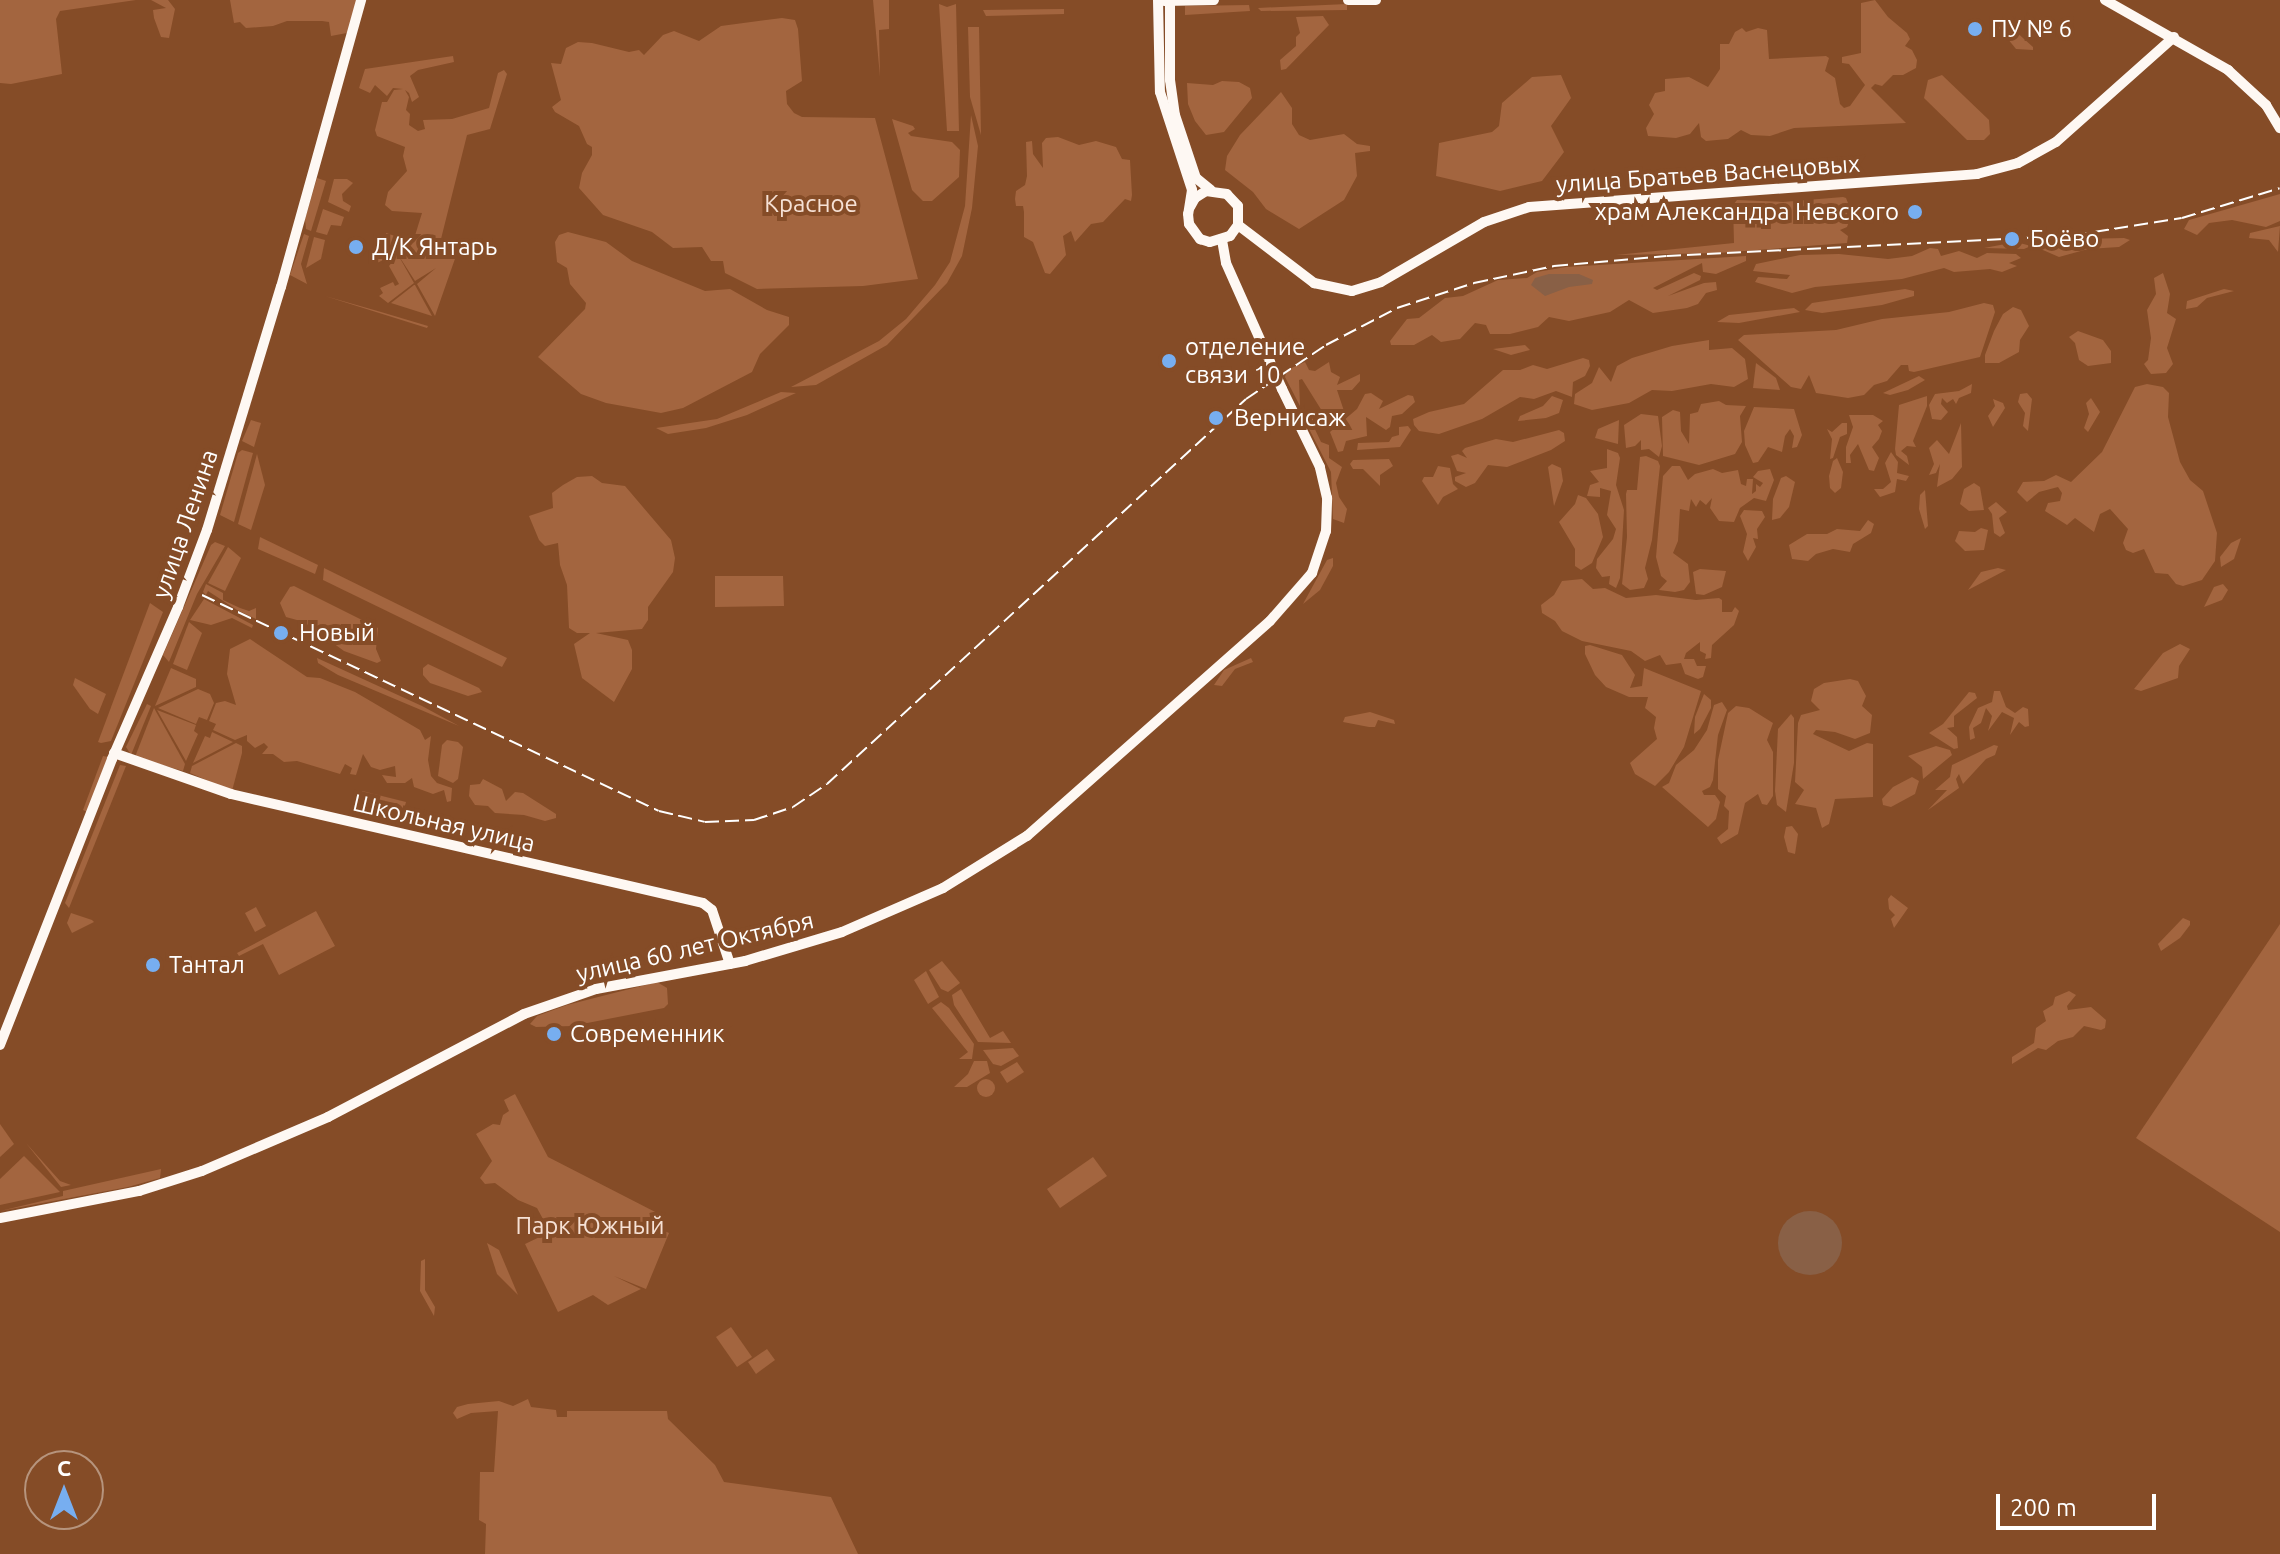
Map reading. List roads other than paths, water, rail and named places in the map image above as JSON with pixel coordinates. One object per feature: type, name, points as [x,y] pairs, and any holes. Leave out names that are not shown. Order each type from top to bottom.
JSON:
[{"type":"main road","name":"улица Ленина","points":[[0,1045],[114,753],[178,607],[207,530],[281,287],[361,0]]},
{"type":"main road","points":[[1170,0],[1170,80],[1175,115],[1196,178],[1211,190],[1234,199],[1239,212],[1238,225],[1222,240],[1200,239],[1189,224],[1191,182],[1169,126],[1160,92],[1158,0],[1170,0],[1214,0]]},
{"type":"main road","points":[[1348,0],[1376,0]]},
{"type":"main road","points":[[2105,0],[2174,37],[2244,82],[2266,105],[2280,128]]},
{"type":"main road","name":"улица Братьев Васнецовых","points":[[1238,225],[1314,283],[1328,289],[1352,291],[1381,282],[1484,222],[1529,207],[1977,174],[2018,163],[2056,142],[2174,37]]},
{"type":"main road","points":[[1190,207],[1200,194],[1211,190]]},
{"type":"main road","name":"улица 60 лет Октября","points":[[0,1218],[169,1183],[328,1117],[546,1005],[617,984],[730,964],[806,945],[891,913],[943,888],[1003,852],[1096,778],[1284,607],[1315,565],[1326,531],[1327,513],[1320,467],[1226,263],[1222,240]]},
{"type":"main road","name":"Школьная улица","points":[[114,753],[231,794],[703,903],[712,910],[730,964]]},
{"type":"railway","points":[[202,595],[659,811],[705,822],[754,820],[793,807],[827,784],[1246,399],[1326,345],[1397,308],[1474,283],[1554,266],[1667,256],[2075,235],[2182,218],[2280,188]]},
{"type":"place","name":"ПУ № 6","points":[[1975,29]]},
{"type":"place","name":"храм Александра Невского","points":[[1915,212]]},
{"type":"place","name":"Боёво","points":[[2012,239]]},
{"type":"place","name":"Д/К Янтарь","points":[[356,247]]},
{"type":"place","name":"отделение связи 10","points":[[1169,361]]},
{"type":"place","name":"Вернисаж","points":[[1216,418]]},
{"type":"place","name":"Новый","points":[[281,633]]},
{"type":"place","name":"Тантал","points":[[153,965]]},
{"type":"place","name":"Современник","points":[[554,1034]]},
{"type":"park label","name":"Красное","points":[[811,204]]},
{"type":"park label","name":"Парк Южный","points":[[590,1226]]}]
